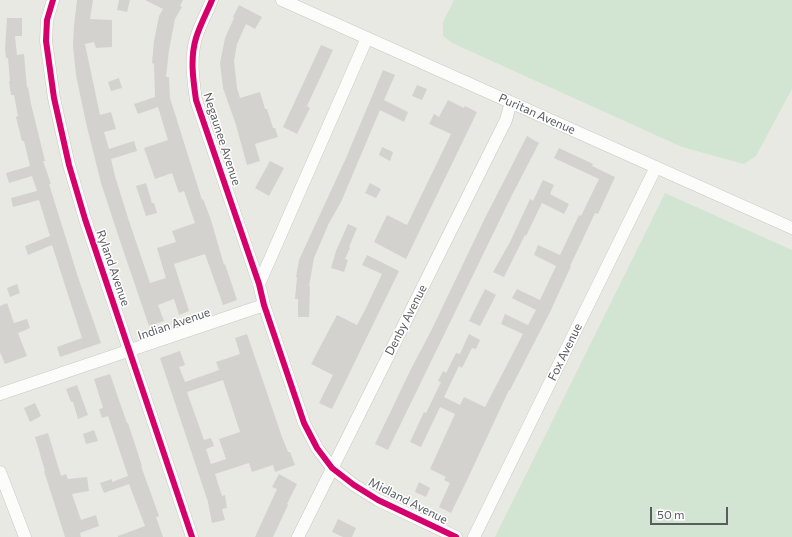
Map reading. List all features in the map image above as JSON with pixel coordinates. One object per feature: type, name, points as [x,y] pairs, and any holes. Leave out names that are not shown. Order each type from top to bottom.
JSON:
[{"type":"street","name":"Ryland Avenue","points":[[53,0],[47,20],[46,41],[50,73],[62,136],[85,219],[192,537]]},
{"type":"street","name":"Negaunee Avenue","points":[[212,0],[197,37],[193,61],[196,100],[259,284],[264,305]]},
{"type":"street","name":"Puritan Avenue","points":[[284,1],[792,228]]},
{"type":"street","points":[[259,284],[367,38]]},
{"type":"street","name":"Denby Avenue","points":[[298,537],[506,120],[511,102]]},
{"type":"street","name":"Fox Avenue","points":[[474,537],[656,167]]},
{"type":"street","name":"Indian Avenue","points":[[0,394],[264,305]]},
{"type":"street","points":[[264,305],[304,423],[317,448],[332,468]]},
{"type":"street","name":"Midland Avenue","points":[[332,468],[354,485],[378,500],[456,537]]},
{"type":"street","points":[[0,472],[25,537]]},
{"type":"green space","points":[[454,0],[792,0],[792,89],[756,156],[744,164],[682,147],[452,43],[443,36],[443,22]]},
{"type":"green space","points":[[665,193],[792,250],[792,537],[495,537]]},
{"type":"building","points":[[77,0],[93,0],[90,19],[112,20],[112,47],[96,48],[94,42],[85,44],[100,115],[111,112],[116,129],[104,132],[109,149],[134,141],[137,151],[111,159],[128,218],[150,283],[166,278],[157,248],[176,242],[172,231],[195,223],[184,191],[179,193],[172,173],[155,179],[144,148],[168,140],[158,107],[138,114],[134,104],[155,97],[154,64],[152,63],[154,41],[159,16],[163,9],[145,0],[183,0],[180,6],[182,7],[175,19],[166,77],[169,77],[170,98],[202,200],[203,199],[211,220],[224,265],[225,264],[237,300],[223,305],[205,254],[174,264],[189,311],[179,315],[174,299],[158,305],[164,321],[149,326],[101,183],[86,123],[76,75],[73,46]]},
{"type":"building","points":[[119,0],[130,0],[127,12],[117,10]]},
{"type":"building","points":[[239,5],[262,17],[255,29],[246,24],[237,44],[234,61],[237,88],[240,98],[260,92],[265,109],[267,109],[273,128],[275,128],[278,137],[255,144],[260,161],[247,165],[236,125],[223,88],[220,63],[225,38]]},
{"type":"building","points":[[7,18],[22,18],[22,36],[15,36],[17,55],[24,54],[27,88],[28,87],[45,161],[43,161],[51,184],[49,184],[78,277],[101,343],[60,357],[57,347],[82,338],[52,245],[28,255],[25,246],[50,236],[39,200],[13,207],[11,198],[37,191],[32,176],[9,183],[6,173],[30,166],[16,117],[18,116],[14,95],[11,95],[8,58],[6,58],[5,49]]},
{"type":"building","points":[[321,45],[333,50],[307,106],[310,108],[297,134],[283,127]]},
{"type":"building","points":[[383,70],[395,75],[384,100],[408,112],[404,122],[380,110],[341,202],[329,223],[314,258],[309,286],[309,317],[298,317],[298,299],[295,299],[296,277],[299,260],[346,158]]},
{"type":"building","points":[[119,78],[122,88],[111,91],[108,82]]},
{"type":"building","points":[[417,85],[427,89],[422,100],[412,96]]},
{"type":"building","points":[[448,100],[464,108],[465,106],[477,112],[406,259],[374,242],[387,215],[407,225],[451,134],[429,124],[434,114],[439,117]]},
{"type":"building","points":[[527,136],[539,143],[511,197],[388,450],[375,444],[485,218]]},
{"type":"building","points":[[382,147],[393,152],[390,161],[379,155]]},
{"type":"building","points":[[559,148],[593,164],[592,166],[615,177],[598,214],[595,213],[551,310],[509,390],[451,513],[439,507],[450,483],[444,480],[446,477],[430,469],[455,414],[440,407],[421,447],[410,442],[424,412],[426,413],[441,382],[438,381],[443,371],[446,373],[456,353],[460,354],[469,334],[480,340],[476,349],[472,348],[462,368],[459,366],[444,397],[460,405],[464,397],[485,407],[523,334],[501,324],[505,314],[528,325],[536,310],[512,298],[517,289],[540,300],[556,266],[534,255],[538,245],[560,255],[579,215],[581,216],[599,179],[554,158]]},
{"type":"building","points":[[270,161],[284,168],[269,196],[255,188]]},
{"type":"building","points":[[543,180],[554,185],[550,194],[569,204],[564,214],[542,203],[504,277],[493,272],[510,242],[530,199],[533,201]]},
{"type":"building","points":[[146,183],[152,203],[154,203],[157,213],[146,216],[136,186]]},
{"type":"building","points":[[370,183],[381,189],[376,198],[365,193]]},
{"type":"building","points":[[348,224],[357,228],[345,259],[348,260],[344,272],[331,268],[336,251]]},
{"type":"building","points":[[367,255],[399,271],[332,409],[319,403],[333,375],[311,364],[337,315],[357,325],[366,308],[382,274],[362,265]]},
{"type":"building","points":[[17,284],[20,293],[10,297],[7,288]]},
{"type":"building","points":[[485,289],[496,295],[480,326],[469,321]]},
{"type":"building","points":[[7,303],[14,323],[27,319],[30,328],[18,333],[27,356],[5,364],[0,352],[0,306]]},
{"type":"building","points":[[247,334],[282,437],[295,465],[275,472],[273,465],[252,472],[249,463],[215,474],[222,496],[225,495],[227,508],[222,509],[225,520],[212,523],[208,502],[160,358],[180,351],[185,365],[179,367],[185,382],[219,370],[216,362],[240,354],[235,338]],"holes":[[[223,380],[240,432],[219,439],[226,459],[211,464],[206,449],[214,446],[211,438],[204,440],[187,392]]]},
{"type":"building","points":[[110,374],[159,516],[156,517],[163,537],[118,537],[145,526],[129,484],[104,493],[100,483],[112,479],[112,482],[128,476],[108,416],[102,418],[99,409],[103,408],[94,379]]},
{"type":"building","points":[[77,385],[88,415],[78,419],[73,402],[71,402],[66,389]]},
{"type":"building","points":[[35,403],[41,416],[30,422],[24,408]]},
{"type":"building","points":[[94,430],[98,441],[86,444],[83,434]]},
{"type":"building","points":[[48,433],[61,476],[66,474],[68,479],[87,477],[89,491],[72,494],[81,520],[96,515],[99,526],[80,533],[81,537],[65,537],[44,471],[35,437]]},
{"type":"building","points":[[279,474],[297,484],[273,537],[255,537],[277,489],[272,487]]},
{"type":"building","points":[[419,482],[430,488],[426,497],[415,492]]},
{"type":"building","points":[[338,519],[356,528],[352,537],[343,537],[332,532]]},
{"type":"cycle path","points":[[53,0],[47,20],[46,41],[54,98],[69,165],[85,219],[192,537]]},
{"type":"cycle path","points":[[212,0],[199,28],[194,46],[193,69],[196,100],[259,284],[264,305],[304,423],[317,448],[332,468],[354,485],[378,500],[456,537]]}]
